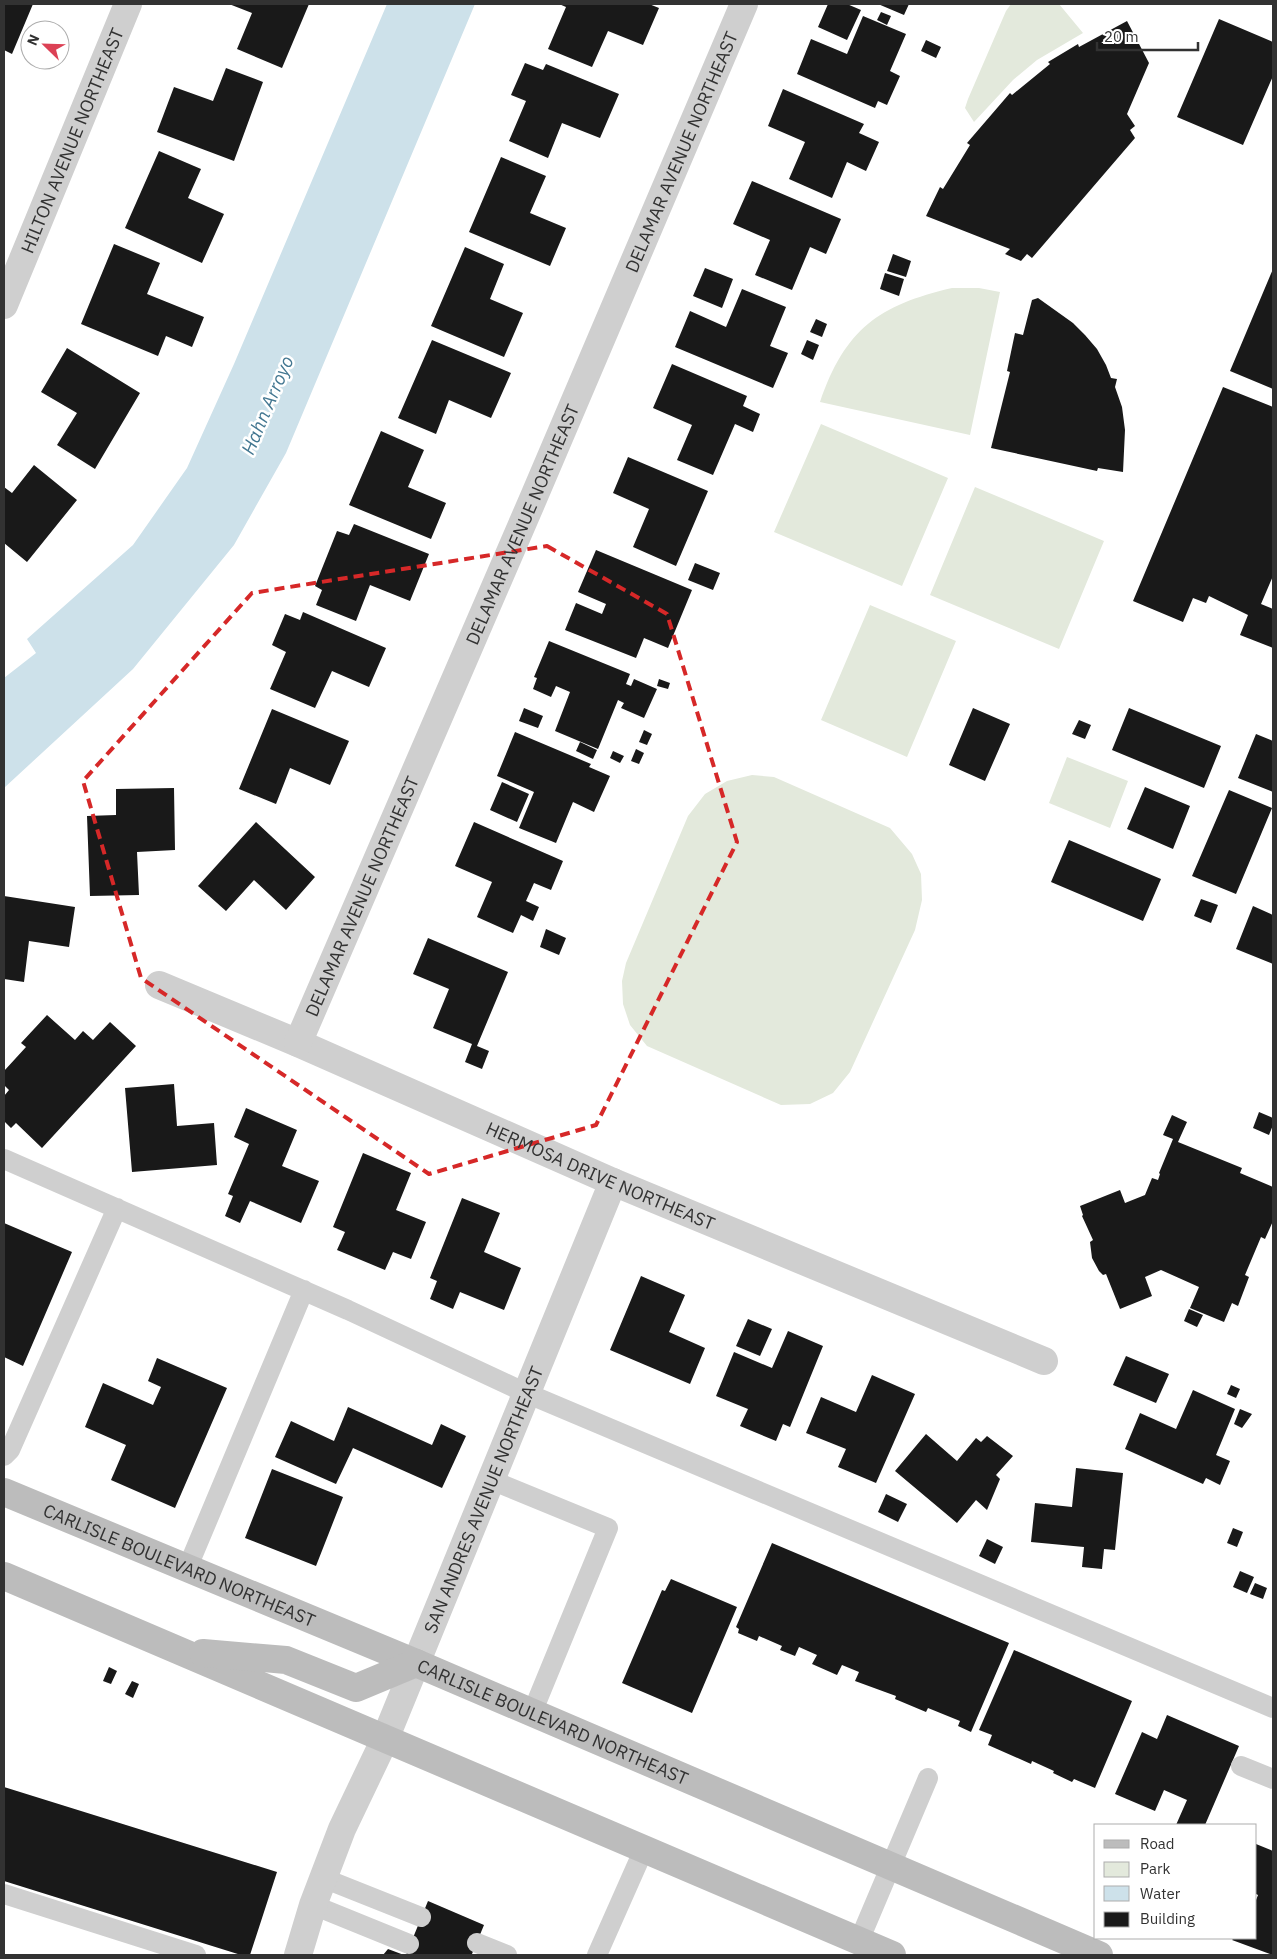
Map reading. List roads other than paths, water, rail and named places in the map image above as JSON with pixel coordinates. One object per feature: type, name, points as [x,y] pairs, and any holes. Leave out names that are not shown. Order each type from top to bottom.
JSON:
[{"type":"main road","name":"CARLISLE BOULEVARD NORTHEAST","points":[[4,1492],[416,1663],[890,1867],[1097,1949]]},
{"type":"main road","points":[[4,1576],[892,1955]]},
{"type":"main road","points":[[179,1650],[286,1660],[356,1688],[416,1663]]},
{"type":"street","name":"HILTON AVENUE NORTHEAST","points":[[4,304],[128,4]]},
{"type":"street","name":"DELAMAR AVENUE NORTHEAST","points":[[298,1043],[534,499],[744,4]]},
{"type":"street","name":"HERMOSA DRIVE NORTHEAST","points":[[159,985],[298,1043],[613,1182],[1044,1361]]},
{"type":"street","name":"SAN ANDRES AVENUE NORTHEAST","points":[[298,1955],[313,1905],[342,1829],[385,1739],[613,1182]]},
{"type":"lane","points":[[4,1159],[304,1290],[526,1393],[1273,1708]]},
{"type":"lane","points":[[4,1456],[10,1450],[117,1208]]},
{"type":"lane","points":[[187,1569],[304,1290]]},
{"type":"lane","points":[[491,1480],[608,1528],[532,1713]]},
{"type":"lane","points":[[1241,1766],[1273,1779]]},
{"type":"lane","points":[[859,1941],[928,1778]]},
{"type":"lane","points":[[597,1955],[644,1849]]},
{"type":"lane","points":[[323,1878],[421,1917]]},
{"type":"lane","points":[[4,1894],[196,1955]]},
{"type":"lane","points":[[313,1905],[409,1944]]},
{"type":"lane","points":[[477,1943],[507,1955]]},
{"type":"water","name":"Hahn Arroyo","points":[[387,4],[475,4],[286,453],[234,545],[133,669],[4,788],[4,678],[36,653],[27,639],[133,545],[187,468],[234,364]]}]
